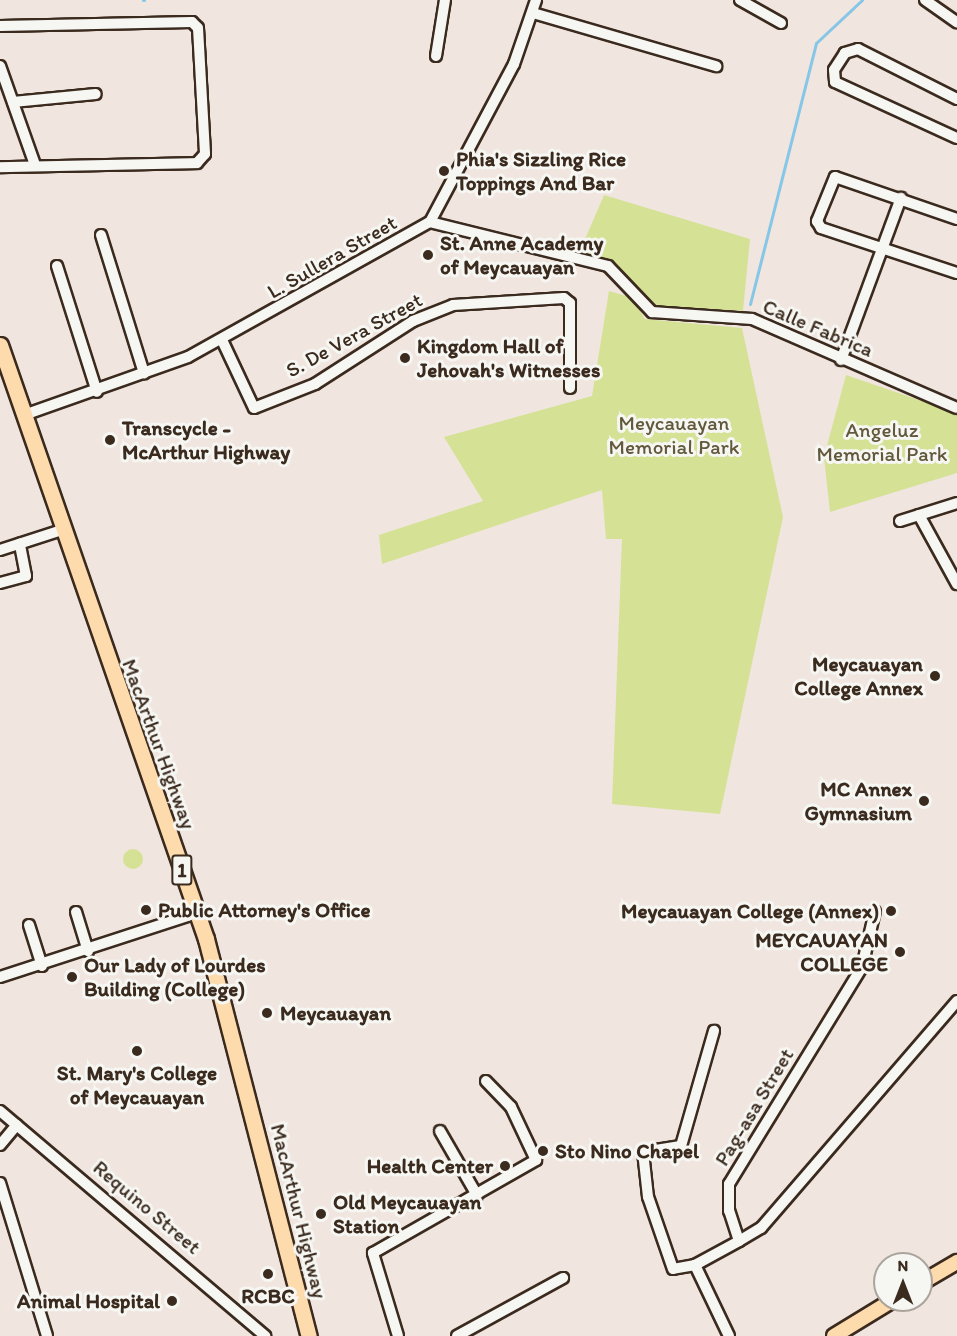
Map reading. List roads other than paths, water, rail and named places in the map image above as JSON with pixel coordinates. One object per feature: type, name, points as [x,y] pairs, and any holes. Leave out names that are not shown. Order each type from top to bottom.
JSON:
[{"type":"highway","name":"MacArthur Highway","points":[[0,345],[4,368],[24,415],[62,530],[197,913],[309,1336]]},
{"type":"main road","points":[[933,1276],[957,1262]]},
{"type":"main road","points":[[834,1336],[873,1312]]},
{"type":"street","points":[[436,56],[445,0]]},
{"type":"street","name":"L. Sullera Street","points":[[24,415],[97,392],[222,340],[430,222],[514,64],[536,0]]},
{"type":"street","points":[[740,0],[781,22]]},
{"type":"street","points":[[925,0],[957,22]]},
{"type":"street","points":[[532,13],[716,66]]},
{"type":"street","points":[[0,26],[192,22],[198,28],[205,154],[201,161],[0,167]]},
{"type":"street","points":[[957,99],[858,49],[845,53],[832,77],[957,138]]},
{"type":"street","points":[[0,66],[35,165]]},
{"type":"street","points":[[13,102],[96,94]]},
{"type":"street","points":[[957,219],[841,177],[829,180],[818,226],[957,273]]},
{"type":"street","points":[[841,360],[882,246],[902,198]]},
{"type":"street","name":"Calle Fabrica","points":[[430,222],[608,266],[652,312],[752,319],[841,360],[957,408]]},
{"type":"street","points":[[101,235],[144,373]]},
{"type":"street","points":[[57,266],[97,392]]},
{"type":"street","name":"S. De Vera Street","points":[[222,340],[254,408],[315,384],[413,321],[453,304],[564,298],[570,303],[570,388]]},
{"type":"street","points":[[900,521],[957,502]]},
{"type":"street","points":[[919,515],[957,584]]},
{"type":"street","points":[[0,550],[62,530]]},
{"type":"street","points":[[0,583],[26,576],[20,544]]},
{"type":"street","name":"Pag-asa Street","points":[[739,1241],[728,1204],[729,1184],[862,968],[875,911]]},
{"type":"street","points":[[76,912],[88,951]]},
{"type":"street","points":[[0,977],[42,966],[197,913]]},
{"type":"street","points":[[30,925],[42,966]]},
{"type":"street","points":[[714,1031],[681,1146],[643,1152],[648,1197],[673,1269],[695,1265],[761,1228],[957,1001]]},
{"type":"street","points":[[398,1336],[373,1253],[477,1195],[536,1155],[511,1107],[486,1080]]},
{"type":"street","name":"Requino Street","points":[[0,1111],[265,1336]]},
{"type":"street","points":[[0,1145],[17,1125]]},
{"type":"street","points":[[440,1131],[477,1195]]},
{"type":"street","points":[[0,1183],[46,1336]]},
{"type":"street","points":[[695,1265],[729,1336]]},
{"type":"street","points":[[457,1336],[563,1278]]},
{"type":"waterway","points":[[750,304],[816,43],[862,0]]},
{"type":"place","name":"Phia's Sizzling Rice Toppings And Bar","points":[[444,171]]},
{"type":"place","name":"St. Anne Academy of Meycauayan","points":[[428,255]]},
{"type":"place","name":"Kingdom Hall of Jehovah's Witnesses","points":[[405,358]]},
{"type":"place","name":"Transcycle - McArthur Highway","points":[[110,440]]},
{"type":"place","name":"Meycauayan College Annex","points":[[935,676]]},
{"type":"place","name":"MC Annex Gymnasium","points":[[924,801]]},
{"type":"place","name":"Public Attorney's Office","points":[[146,910]]},
{"type":"place","name":"Meycauayan College (Annex)","points":[[891,911]]},
{"type":"place","name":"MEYCAUAYAN COLLEGE","points":[[900,952]]},
{"type":"place","name":"Our Lady of Lourdes Building (College)","points":[[72,977]]},
{"type":"place","name":"Meycauayan","points":[[267,1013]]},
{"type":"place","name":"St. Mary's College of Meycauayan","points":[[137,1051]]},
{"type":"place","name":"Sto Nino Chapel","points":[[543,1151]]},
{"type":"place","name":"Health Center","points":[[505,1166]]},
{"type":"place","name":"Old Meycauayan Station","points":[[321,1214]]},
{"type":"place","name":"RCBC","points":[[268,1274]]},
{"type":"place","name":"Animal Hospital","points":[[172,1301]]},
{"type":"park label","name":"Meycauayan Memorial Park","points":[[674,435]]},
{"type":"park label","name":"Angeluz Memorial Park","points":[[882,442]]}]
